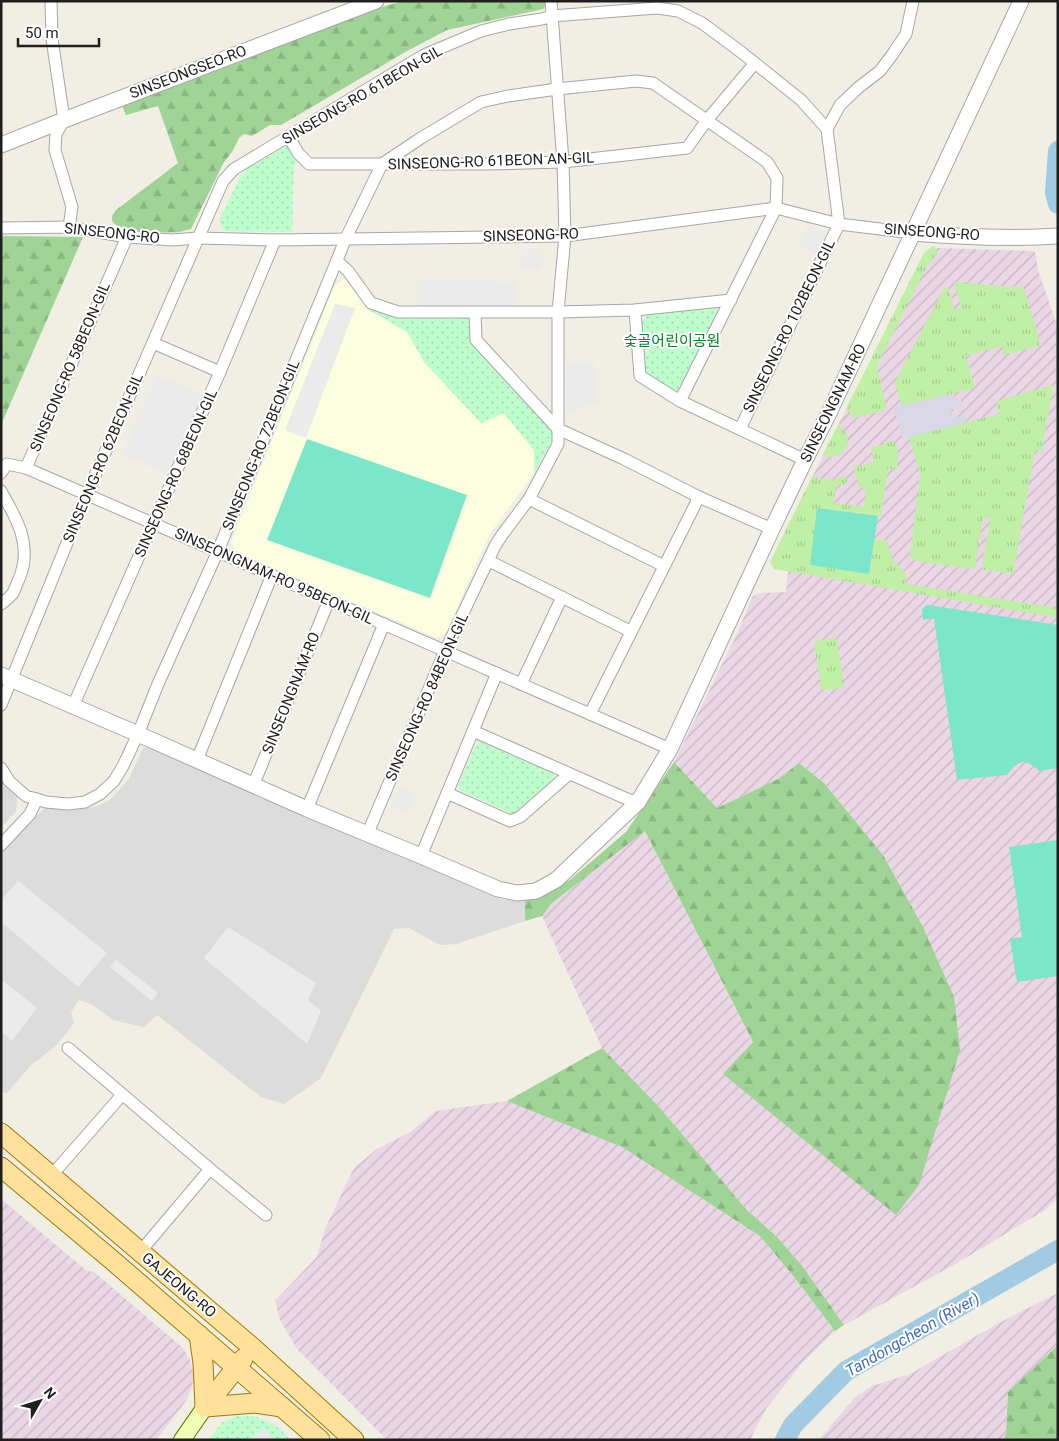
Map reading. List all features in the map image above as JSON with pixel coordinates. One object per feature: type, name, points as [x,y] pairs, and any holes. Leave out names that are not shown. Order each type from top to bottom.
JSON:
[{"type":"main road","name":"GAJEONG-RO","points":[[1,1133],[253,1348],[354,1440]]},
{"type":"main road","name":"GAJEONG-RO","points":[[1,1167],[112,1260],[320,1440]]},
{"type":"main road","points":[[199,1335],[205,1407]]},
{"type":"main road","points":[[182,1440],[205,1407],[253,1348]]},
{"type":"main road","points":[[205,1407],[255,1403],[282,1407]]},
{"type":"street","points":[[51,1],[52,39],[64,120],[56,134],[55,150],[72,207],[69,227]]},
{"type":"street","name":"SINSEONGSEO-RO","points":[[1,145],[376,1]]},
{"type":"street","name":"SINSEONG-RO 84BEON-GIL","points":[[367,834],[445,651],[502,534],[529,499],[558,444],[558,312],[564,236],[563,162],[551,1]]},
{"type":"street","points":[[839,224],[827,129],[840,106],[859,87],[880,71],[892,55],[906,34],[913,1]]},
{"type":"street","name":"SINSEONGNAM-RO","points":[[6,677],[253,786],[498,890],[517,893],[536,891],[556,880],[638,802],[670,749],[1022,1]]},
{"type":"street","name":"SINSEONG-RO 61BEON-GIL","points":[[198,238],[224,181],[234,170],[424,55],[481,31],[552,16],[658,8],[678,11],[702,23],[801,100],[827,129]]},
{"type":"street","name":"SINSEONG-RO 61BEON AN-GIL","points":[[289,137],[298,153],[309,164],[563,162],[687,148],[707,120],[754,63]]},
{"type":"street","points":[[382,164],[481,102],[557,89],[636,81],[653,83],[767,162],[777,178],[776,208],[680,401]]},
{"type":"street","name":"SINSEONG-RO 72BEON-GIL","points":[[138,734],[158,684],[218,551],[346,238],[382,164]]},
{"type":"street","name":"SINSEONG-RO","points":[[1,228],[69,227],[127,237],[172,240],[198,238],[275,240],[564,236],[776,208],[839,224],[913,233],[949,236],[1058,236]]},
{"type":"street","name":"SINSEONG-RO 102BEON-GIL","points":[[740,429],[839,224]]},
{"type":"street","name":"SINSEONG-RO 58BEON-GIL","points":[[1,473],[7,464],[26,468],[127,237]]},
{"type":"street","name":"SINSEONG-RO 62BEON-GIL","points":[[6,677],[198,238]]},
{"type":"street","name":"SINSEONG-RO 68BEON-GIL","points":[[74,706],[220,372],[275,240]]},
{"type":"street","points":[[337,261],[348,270],[371,303],[398,312],[475,313],[635,310],[731,300]]},
{"type":"street","points":[[635,310],[640,376],[680,401],[805,460]]},
{"type":"street","points":[[475,313],[476,340],[558,429],[624,459],[699,497],[772,529]]},
{"type":"street","points":[[153,343],[220,372]]},
{"type":"street","name":"SINSEONGNAM-RO 95BEON-GIL","points":[[26,468],[670,749]]},
{"type":"street","points":[[1,491],[13,512],[21,532],[25,555],[22,572],[12,593],[1,604]]},
{"type":"street","points":[[590,714],[630,631],[699,497]]},
{"type":"street","points":[[529,499],[664,566]]},
{"type":"street","points":[[489,561],[630,631]]},
{"type":"street","points":[[197,760],[272,575]]},
{"type":"street","points":[[521,684],[562,597]]},
{"type":"street","name":"SINSEONGNAM-RO","points":[[253,786],[329,600]]},
{"type":"street","points":[[307,809],[384,624]]},
{"type":"street","points":[[421,856],[497,673]]},
{"type":"street","points":[[1,705],[6,677]]},
{"type":"street","points":[[472,731],[627,799],[638,802]]},
{"type":"street","points":[[1,768],[9,781],[26,796],[46,802],[68,804],[85,802],[100,794],[114,781],[138,734]]},
{"type":"street","points":[[447,793],[510,821],[520,817],[569,774]]},
{"type":"street","points":[[1,845],[30,814],[37,799]]},
{"type":"street","points":[[68,1048],[266,1215]]},
{"type":"street","points":[[51,1176],[122,1095]]},
{"type":"street","points":[[140,1252],[210,1169]]},
{"type":"shaded area","points":[[807,227],[829,231],[832,239],[823,257],[799,246]]},
{"type":"shaded area","points":[[933,246],[936,248],[1035,252],[1038,270],[1058,328],[1058,1198],[1045,1210],[957,1263],[844,1325],[803,1267],[778,1238],[746,1209],[660,1108],[602,1048],[542,916],[552,903],[645,831],[753,1043],[723,1074],[922,925],[883,855],[824,783],[799,763],[778,779],[717,808],[674,762],[735,638],[753,596],[761,593],[786,592],[788,571],[775,569],[770,562],[924,253]]},
{"type":"shaded area","points":[[521,249],[541,249],[541,269],[521,269]]},
{"type":"shaded area","points":[[344,279],[354,286],[369,310],[407,332],[424,362],[503,413],[534,450],[534,473],[489,535],[446,633],[437,638],[238,553],[231,542],[335,285]]},
{"type":"shaded area","points":[[420,279],[516,282],[515,310],[419,307]]},
{"type":"shaded area","points":[[335,304],[355,308],[306,438],[285,430]]},
{"type":"shaded area","points":[[566,363],[595,363],[595,390],[600,401],[566,413]]},
{"type":"shaded area","points":[[157,375],[206,396],[172,476],[122,454]]},
{"type":"shaded area","points":[[953,394],[958,400],[961,400],[963,407],[951,410],[953,418],[965,415],[967,422],[902,439],[894,407]]},
{"type":"shaded area","points":[[150,747],[488,894],[504,900],[525,898],[525,921],[456,944],[440,945],[409,928],[394,929],[321,1078],[284,1104],[261,1097],[157,1015],[144,1027],[113,1020],[91,1004],[79,1000],[71,1012],[74,1023],[57,1045],[31,1065],[7,1093],[1,1092],[1,853],[24,827],[47,806],[70,809],[94,807],[110,800],[129,779],[143,748]]},
{"type":"shaded area","points":[[1,778],[18,794],[16,811],[1,828]]},
{"type":"shaded area","points":[[398,787],[416,795],[408,813],[391,805]]},
{"type":"shaded area","points":[[18,881],[107,953],[78,987],[1,922],[1,900]]},
{"type":"shaded area","points":[[228,927],[316,983],[308,1000],[321,1011],[307,1044],[204,958]]},
{"type":"shaded area","points":[[116,960],[158,993],[152,1001],[110,967]]},
{"type":"shaded area","points":[[1,979],[37,1008],[12,1041],[1,1031]]},
{"type":"shaded area","points":[[507,1101],[622,1147],[760,1236],[835,1331],[802,1363],[766,1409],[750,1440],[387,1440],[297,1349],[280,1320],[275,1301],[317,1257],[325,1229],[354,1168],[377,1149],[409,1133],[436,1111]]},
{"type":"shaded area","points":[[1,1199],[87,1271],[94,1272],[183,1348],[190,1360],[193,1372],[191,1390],[186,1401],[156,1440],[1,1440]]},
{"type":"shaded area","points":[[1058,1293],[1058,1345],[1008,1392],[1004,1440],[819,1440],[854,1398],[872,1386],[910,1374],[997,1324]]},
{"type":"shaded area","points":[[264,1428],[274,1440],[249,1440]]},
{"type":"green space","points":[[403,1],[547,1],[547,4],[543,9],[447,30],[407,51],[281,125],[270,125],[252,136],[244,134],[239,138],[224,162],[191,229],[179,232],[154,232],[122,228],[115,224],[112,216],[116,210],[178,163],[158,106],[126,115],[122,106],[354,15]]},
{"type":"green space","points":[[289,144],[300,160],[294,165],[292,232],[225,231],[219,221],[240,177],[247,169]]},
{"type":"green space","points":[[1,236],[83,237],[1,425]]},
{"type":"green space","points":[[933,246],[936,248],[937,254],[927,266],[877,365],[886,405],[885,410],[855,418],[846,409],[924,253]]},
{"type":"green space","points":[[954,282],[1024,288],[1040,343],[1039,346],[1004,355],[1002,346],[966,356],[975,388],[901,406],[895,382],[944,288],[949,288],[954,309],[961,307]]},
{"type":"green space","points":[[354,286],[371,306],[467,316],[472,321],[473,342],[553,431],[553,438],[534,473],[534,450],[504,413],[481,423],[424,362],[407,332],[369,310]]},
{"type":"green space","name":"숯골어린이공원","points":[[714,306],[718,309],[719,314],[682,390],[674,392],[644,374],[641,323],[648,313]]},
{"type":"green space","points":[[1053,385],[1042,451],[1035,450],[1013,574],[982,568],[990,519],[983,517],[975,567],[972,569],[916,561],[910,557],[920,473],[909,437],[999,414],[996,401]]},
{"type":"green space","points":[[838,425],[847,436],[846,448],[837,455],[830,457],[822,456]]},
{"type":"green space","points":[[307,439],[467,495],[430,598],[267,540]]},
{"type":"green space","points":[[893,441],[898,458],[897,469],[888,469],[881,516],[818,508],[869,574],[874,540],[885,540],[893,560],[906,574],[906,584],[1058,608],[1058,618],[775,569],[770,562],[812,477],[830,480],[846,476],[847,482],[843,485],[836,485],[833,503],[864,507],[866,490],[859,487],[853,465],[856,464],[858,467],[874,461],[871,448]]},
{"type":"green space","points":[[817,508],[878,516],[869,574],[810,565]]},
{"type":"green space","points":[[928,605],[1058,625],[1058,768],[1039,771],[1030,764],[1022,762],[1014,766],[1007,775],[957,780],[934,618],[923,620],[922,609]]},
{"type":"green space","points":[[834,638],[837,641],[844,686],[842,688],[823,690],[814,644],[816,641]]},
{"type":"green space","points":[[481,742],[552,773],[555,777],[547,788],[512,814],[460,790],[458,785],[476,745]]},
{"type":"green space","points":[[674,762],[717,808],[778,779],[799,763],[824,783],[883,855],[922,925],[954,997],[960,1050],[919,1185],[896,1215],[723,1074],[753,1042],[645,831],[552,903],[542,916],[525,921],[525,898],[547,894],[571,879],[626,832]]},
{"type":"green space","points":[[1058,840],[1058,976],[1017,982],[1010,939],[1022,937],[1009,847]]},
{"type":"green space","points":[[602,1048],[660,1108],[746,1209],[778,1238],[803,1267],[844,1325],[835,1331],[760,1236],[622,1147],[507,1101]]},
{"type":"green space","points":[[1058,1345],[1058,1440],[1004,1440],[1008,1392]]},
{"type":"green space","points":[[237,1416],[254,1416],[275,1425],[291,1440],[209,1440],[221,1423]]},
{"type":"waterway","name":"Tandongcheon (River)","points":[[1058,151],[1055,192],[1058,204]]},
{"type":"waterway","name":"Tandongcheon (River)","points":[[785,1440],[793,1425],[846,1371],[1058,1250]]}]
